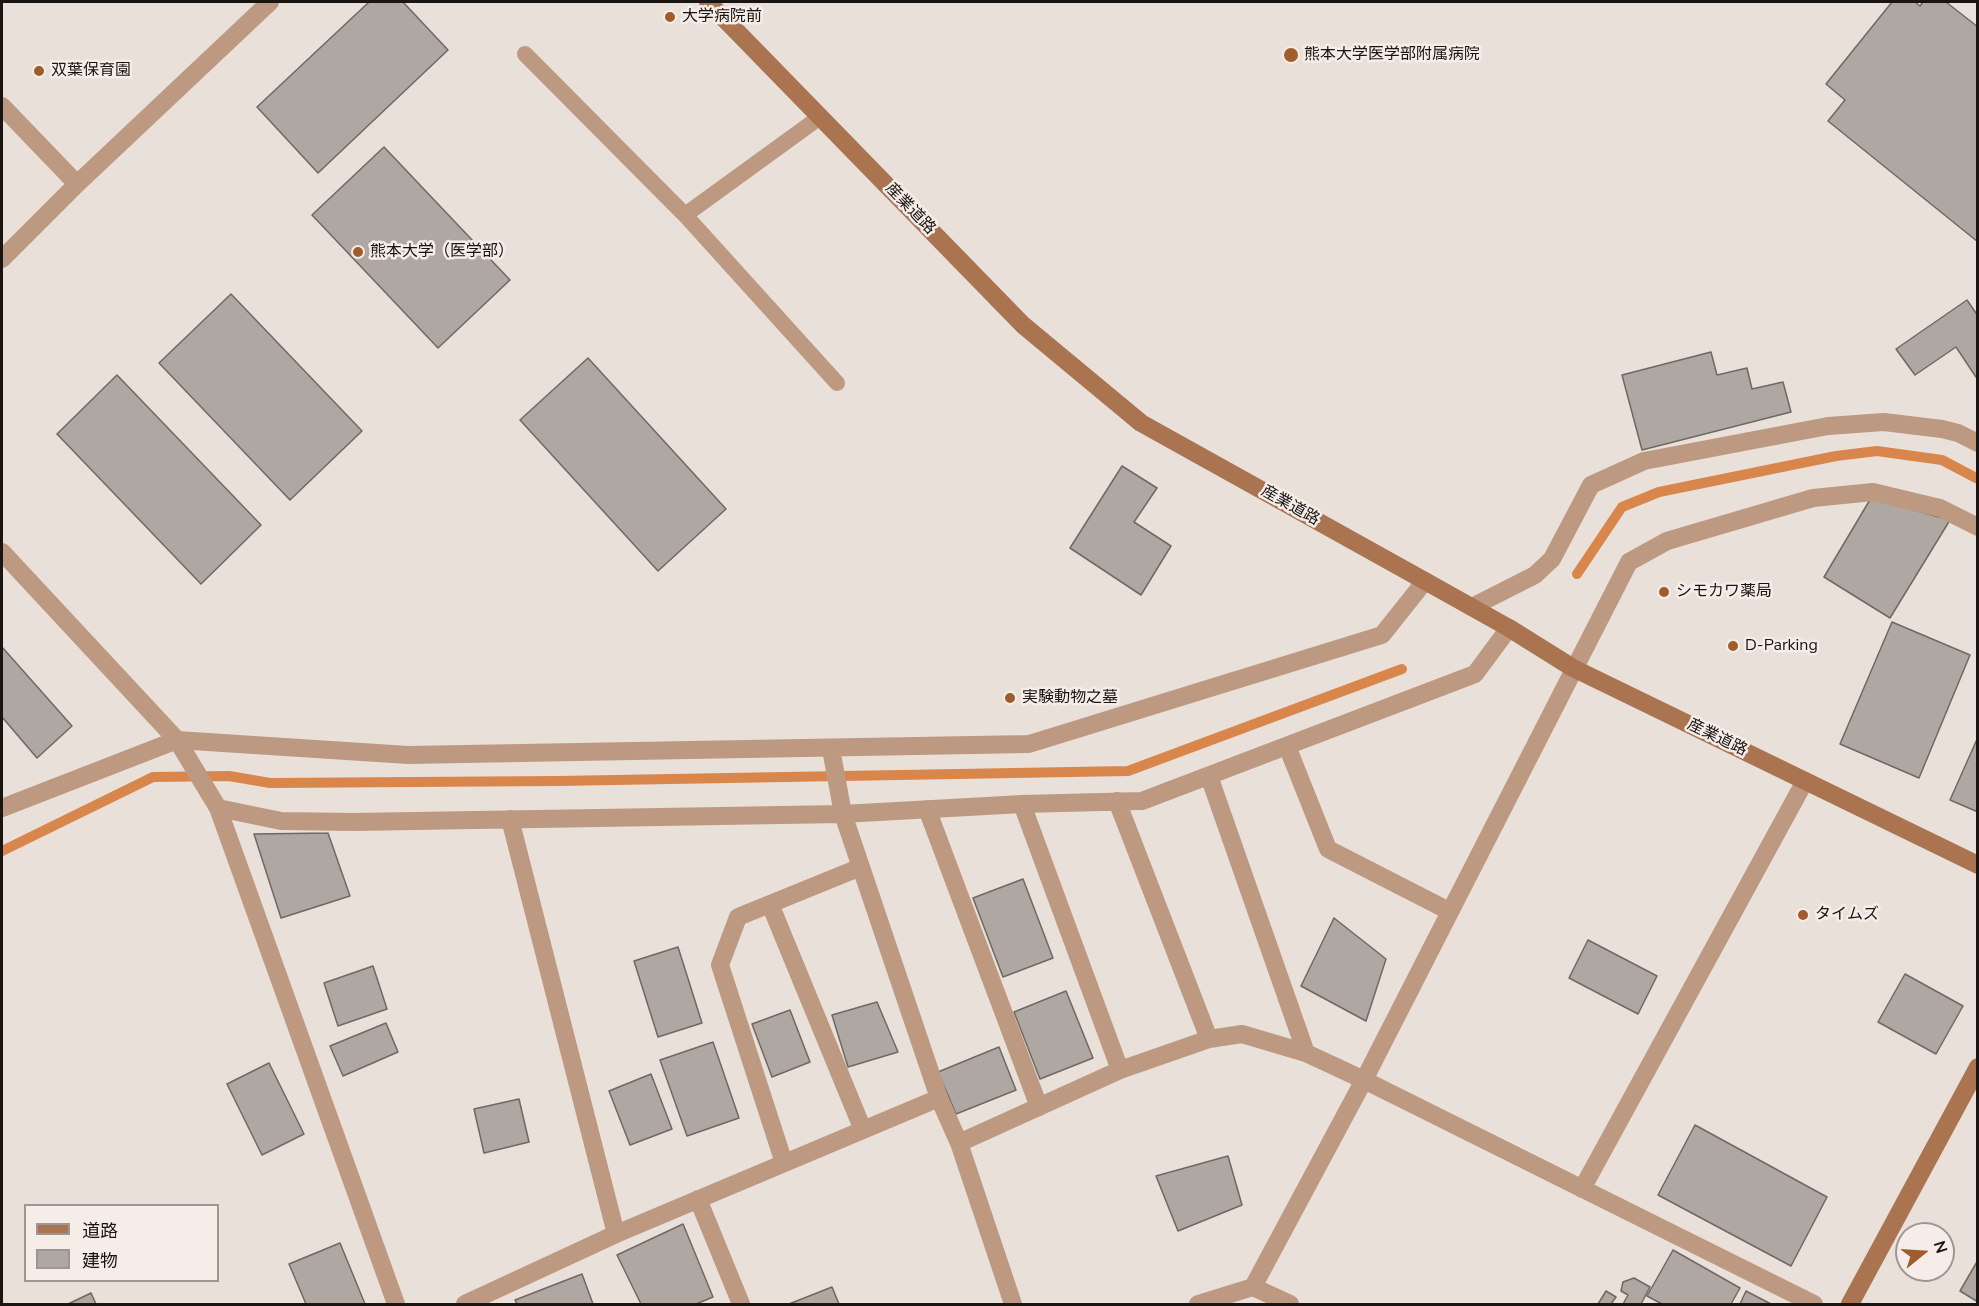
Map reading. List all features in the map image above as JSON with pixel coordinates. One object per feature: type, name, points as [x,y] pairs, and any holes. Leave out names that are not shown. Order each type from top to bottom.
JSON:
[{"type":"street","points":[[2,259],[77,184],[270,2]]},
{"type":"street","name":"産業道路","points":[[708,2],[1023,325],[1142,423],[1472,607],[1574,668],[1977,865]]},
{"type":"street","points":[[2,106],[77,184]]},
{"type":"street","points":[[1472,607],[1535,575],[1552,559],[1591,485],[1644,461],[1828,426],[1884,422],[1950,431],[1977,443]]},
{"type":"street","points":[[1198,1305],[1252,1287],[1364,1080],[1629,562],[1667,541],[1813,498],[1873,492],[1940,508],[1977,526]]},
{"type":"street","points":[[2,552],[177,740],[218,808],[396,1305]]},
{"type":"street","points":[[2,808],[177,740],[408,755],[1029,744],[1382,635],[1425,581]]},
{"type":"street","points":[[218,808],[281,821],[353,822],[843,814],[1022,804],[1142,801],[1475,674],[1509,628]]},
{"type":"street","points":[[1287,746],[1328,849],[1449,911]]},
{"type":"street","points":[[831,748],[843,814],[939,1098],[959,1143],[1013,1305]]},
{"type":"street","points":[[1209,776],[1306,1053]]},
{"type":"street","points":[[1582,1189],[1805,781]]},
{"type":"street","points":[[1117,801],[1209,1039]]},
{"type":"street","points":[[1022,804],[1120,1070]]},
{"type":"street","points":[[927,809],[1039,1107]]},
{"type":"street","points":[[510,819],[616,1234]]},
{"type":"street","points":[[784,1163],[720,965],[738,917],[861,867]]},
{"type":"street","points":[[770,904],[863,1130]]},
{"type":"street","points":[[959,1143],[1120,1070],[1209,1039],[1242,1034],[1306,1053],[1364,1080],[1814,1305]]},
{"type":"street","points":[[1850,1305],[1977,1067]]},
{"type":"street","points":[[465,1305],[616,1234],[939,1098]]},
{"type":"street","points":[[698,1199],[741,1305]]},
{"type":"street","points":[[1252,1287],[1290,1305]]},
{"type":"lane","points":[[525,54],[685,215],[837,382]]},
{"type":"lane","points":[[685,215],[820,117]]},
{"type":"building","points":[[369,2],[403,2],[448,50],[318,173],[257,107]]},
{"type":"building","points":[[1892,2],[1915,2],[1920,6],[1923,2],[1946,2],[1978,27],[1978,242],[1828,121],[1845,100],[1826,84]]},
{"type":"building","points":[[384,147],[510,280],[438,348],[312,215]]},
{"type":"building","points":[[231,294],[362,431],[290,500],[159,363]]},
{"type":"building","points":[[1967,300],[1978,316],[1978,380],[1956,347],[1915,375],[1896,349]]},
{"type":"building","points":[[1711,352],[1717,375],[1747,368],[1752,389],[1783,382],[1791,412],[1642,450],[1622,375]]},
{"type":"building","points":[[588,358],[726,509],[658,571],[520,420]]},
{"type":"building","points":[[117,375],[261,525],[201,584],[57,434]]},
{"type":"building","points":[[1122,466],[1157,488],[1134,522],[1171,546],[1141,595],[1070,548]]},
{"type":"building","points":[[1871,498],[1950,520],[1890,618],[1824,577]]},
{"type":"building","points":[[1892,622],[1970,655],[1919,778],[1840,744]]},
{"type":"building","points":[[2,647],[72,726],[37,758],[2,717]]},
{"type":"building","points":[[1978,737],[1978,812],[1950,800]]},
{"type":"building","points":[[328,833],[350,896],[281,918],[254,834]]},
{"type":"building","points":[[1023,879],[1053,958],[1003,977],[973,898]]},
{"type":"building","points":[[1334,918],[1386,959],[1366,1021],[1301,986]]},
{"type":"building","points":[[1588,940],[1657,976],[1638,1014],[1569,978]]},
{"type":"building","points":[[678,947],[702,1023],[658,1037],[634,961]]},
{"type":"building","points":[[373,966],[387,1009],[338,1026],[324,983]]},
{"type":"building","points":[[1905,974],[1963,1006],[1936,1054],[1878,1022]]},
{"type":"building","points":[[1066,991],[1093,1058],[1040,1079],[1014,1012]]},
{"type":"building","points":[[877,1002],[898,1052],[848,1067],[832,1015]]},
{"type":"building","points":[[790,1010],[810,1062],[772,1077],[752,1024]]},
{"type":"building","points":[[386,1023],[398,1052],[343,1076],[330,1046]]},
{"type":"building","points":[[713,1042],[739,1118],[687,1136],[660,1060]]},
{"type":"building","points":[[999,1047],[1016,1090],[956,1114],[938,1072]]},
{"type":"building","points":[[269,1063],[304,1134],[262,1155],[227,1084]]},
{"type":"building","points":[[651,1074],[672,1129],[630,1145],[609,1091]]},
{"type":"building","points":[[519,1099],[529,1142],[484,1153],[474,1109]]},
{"type":"building","points":[[1695,1125],[1827,1197],[1791,1266],[1658,1195]]},
{"type":"building","points":[[1228,1156],[1242,1205],[1178,1231],[1156,1176]]},
{"type":"building","points":[[683,1224],[713,1297],[696,1304],[641,1304],[617,1255]]},
{"type":"building","points":[[340,1243],[365,1304],[306,1304],[289,1264]]},
{"type":"building","points":[[1673,1250],[1740,1288],[1731,1304],[1662,1304],[1647,1296]]},
{"type":"building","points":[[1978,1260],[1978,1302],[1960,1291]]},
{"type":"building","points":[[582,1274],[593,1304],[517,1304],[515,1300]]},
{"type":"building","points":[[1634,1278],[1650,1287],[1641,1304],[1623,1304],[1628,1295],[1621,1291],[1623,1282]]},
{"type":"building","points":[[832,1287],[839,1304],[789,1304]]},
{"type":"building","points":[[1606,1291],[1616,1297],[1611,1304],[1598,1304]]},
{"type":"building","points":[[1746,1291],[1771,1304],[1740,1304]]},
{"type":"building","points":[[91,1293],[96,1304],[68,1304]]},
{"type":"waterway","points":[[1577,574],[1622,507],[1659,492],[1836,456],[1877,451],[1942,460],[1978,479]]},
{"type":"waterway","points":[[2,851],[153,777],[229,776],[270,783],[557,781],[1128,771],[1402,669]]},
{"type":"place","name":"大学病院前","points":[[670,17]]},
{"type":"place","name":"熊本大学医学部附属病院","points":[[1291,55]]},
{"type":"place","name":"双葉保育園","points":[[39,71]]},
{"type":"place","name":"熊本大学（医学部）","points":[[358,252]]},
{"type":"place","name":"シモカワ薬局","points":[[1664,592]]},
{"type":"place","name":"D-Parking","points":[[1733,646]]},
{"type":"place","name":"実験動物之墓","points":[[1010,698]]},
{"type":"place","name":"タイムズ","points":[[1803,915]]}]
